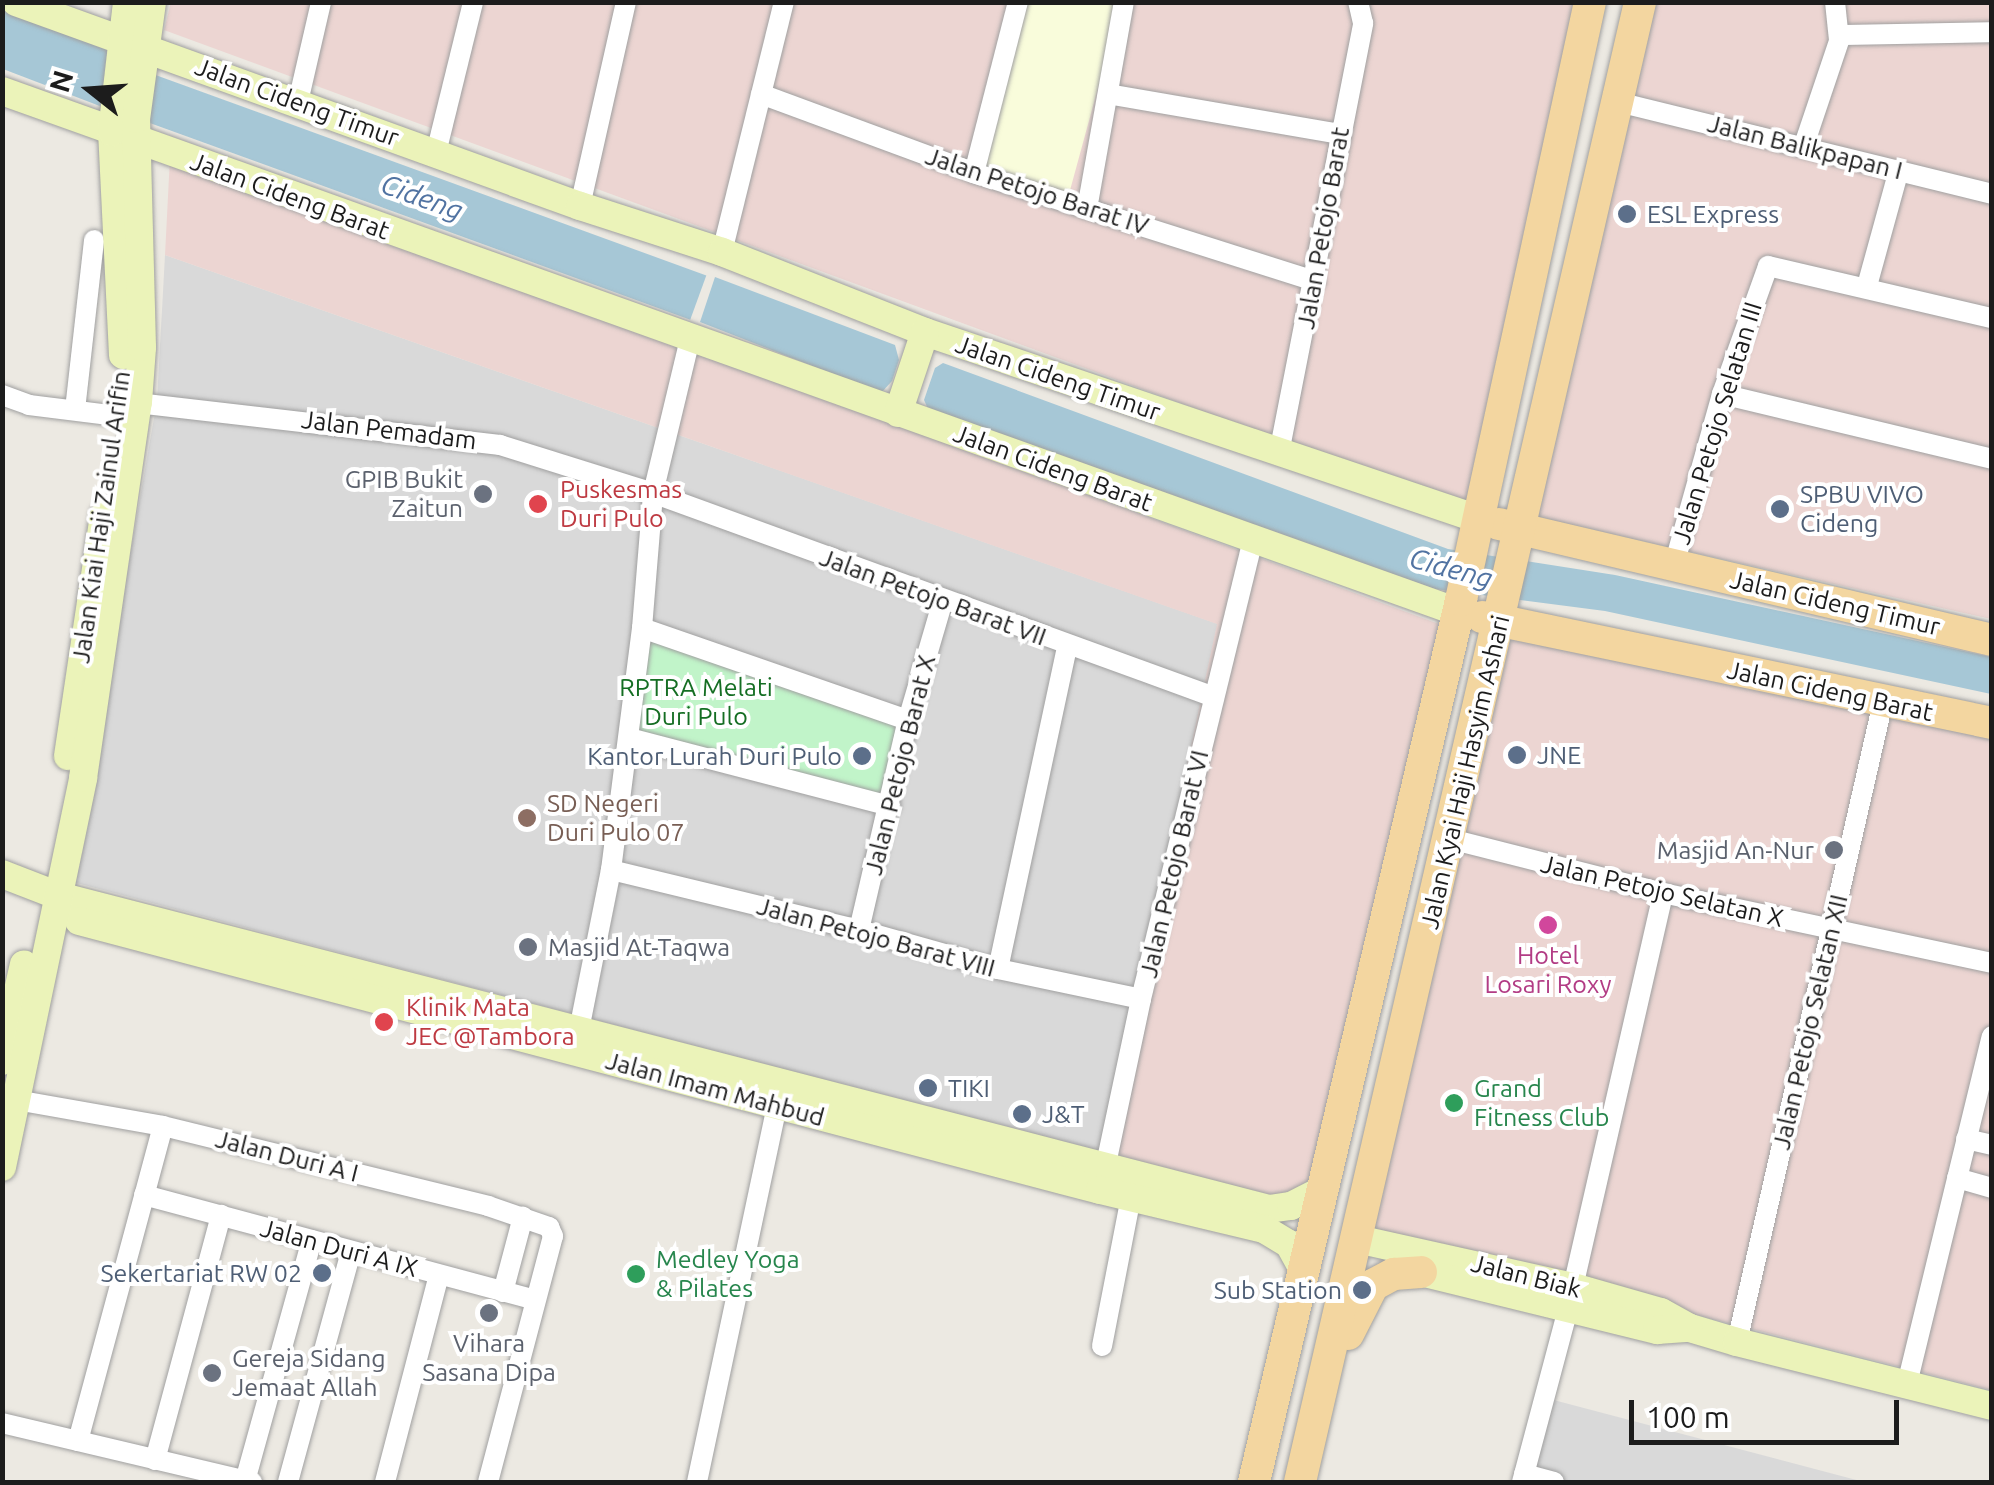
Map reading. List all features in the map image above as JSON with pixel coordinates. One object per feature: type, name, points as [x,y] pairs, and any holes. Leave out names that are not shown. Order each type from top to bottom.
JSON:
[{"type":"main road","name":"Jalan Cideng Timur","points":[[16,2],[580,206],[722,252],[921,342],[1278,453],[1477,527],[1519,532],[1674,566],[1992,640]]},
{"type":"main road","name":"Jalan Kiai Haji Zainul Arifin","points":[[125,406],[123,348],[101,251],[124,125],[133,46],[127,2]]},
{"type":"main road","points":[[133,46],[152,2]]},
{"type":"main road","name":"Jalan Kyai Haji Hasyim Ashari","points":[[1254,1482],[1460,606],[1590,2]]},
{"type":"main road","name":"Jalan Kyai Haji Hasyim Ashari","points":[[1307,1481],[1317,1411],[1640,2]]},
{"type":"main road","name":"Jalan Cideng Barat","points":[[2,91],[124,125],[690,339],[900,407],[1250,550],[1500,618],[1992,723]]},
{"type":"main road","name":"Jalan Kiai Haji Zainul Arifin","points":[[46,902],[74,777],[125,406],[142,347],[124,125]]},
{"type":"main road","points":[[900,407],[921,342]]},
{"type":"main road","points":[[2,874],[46,902]]},
{"type":"main road","points":[[2,894],[46,902]]},
{"type":"main road","points":[[2,1061],[46,902]]},
{"type":"main road","points":[[2,1167],[9,1099],[46,902]]},
{"type":"main road","name":"Jalan Imam Mahbud","points":[[46,902],[1133,1187],[1268,1209],[1291,1206],[1321,1191]]},
{"type":"main road","name":"Jalan Imam Mahbud","points":[[1133,1187],[1264,1228],[1289,1244],[1303,1269]]},
{"type":"main road","name":"Jalan Biak","points":[[1356,1247],[1420,1272],[1570,1298]]},
{"type":"main road","name":"Jalan Biak","points":[[1356,1247],[1570,1298],[1657,1330],[1690,1328],[1991,1406]]},
{"type":"main road","points":[[1317,1411],[1373,1285],[1394,1274],[1420,1272]]},
{"type":"street","points":[[298,102],[321,2]]},
{"type":"street","points":[[436,153],[473,2]]},
{"type":"street","points":[[580,206],[626,2]]},
{"type":"street","points":[[722,252],[784,2]]},
{"type":"street","points":[[974,173],[1018,2]]},
{"type":"street","points":[[1087,209],[1124,2]]},
{"type":"street","name":"Jalan Petojo Barat","points":[[1278,453],[1315,281],[1362,23],[1358,2]]},
{"type":"street","points":[[1804,145],[1839,38],[1835,2]]},
{"type":"street","points":[[1839,38],[1990,34]]},
{"type":"street","name":"Jalan Petojo Barat IV","points":[[760,94],[974,173],[1315,281]]},
{"type":"street","points":[[1108,94],[1340,134]]},
{"type":"street","name":"Jalan Balikpapan I","points":[[1618,102],[1992,194]]},
{"type":"street","points":[[1868,286],[1898,170]]},
{"type":"street","points":[[76,410],[101,251]]},
{"type":"street","name":"Jalan Petojo Selatan III","points":[[1674,566],[1722,394],[1768,266],[1868,286],[1992,318]]},
{"type":"street","points":[[577,1041],[611,870],[642,628],[653,493],[690,339]]},
{"type":"street","points":[[1722,394],[1992,458]]},
{"type":"street","name":"Jalan Pemadam","points":[[2,395],[29,404],[76,410],[125,406],[500,445],[653,493]]},
{"type":"street","name":"Jalan Petojo Barat VII","points":[[653,493],[1067,647],[1214,697]]},
{"type":"street","name":"Jalan Petojo Barat VI","points":[[1103,1180],[1142,999],[1250,550]]},
{"type":"street","name":"Jalan Petojo Barat X","points":[[859,930],[908,720],[943,600]]},
{"type":"street","points":[[642,628],[908,720]]},
{"type":"street","points":[[998,969],[1067,647]]},
{"type":"street","name":"Jalan Petojo Selatan XII","points":[[1737,1342],[1883,702]]},
{"type":"street","points":[[629,738],[890,806]]},
{"type":"street","name":"Jalan Petojo Selatan X","points":[[1450,839],[1663,893],[1992,963]]},
{"type":"street","name":"Jalan Petojo Barat VIII","points":[[611,870],[859,930],[998,969],[1142,999]]},
{"type":"street","points":[[1554,1482],[1523,1478],[1570,1298],[1663,893]]},
{"type":"street","points":[[1907,1384],[1992,1036]]},
{"type":"street","points":[[697,1482],[779,1094]]},
{"type":"street","name":"Jalan Duri A I","points":[[9,1099],[163,1126],[523,1217],[553,1230],[535,1300]]},
{"type":"street","points":[[78,1441],[163,1126]]},
{"type":"street","points":[[1966,1139],[1992,1146]]},
{"type":"street","points":[[1957,1178],[1992,1188]]},
{"type":"street","points":[[1102,1346],[1133,1187]]},
{"type":"street","name":"Jalan Duri A IX","points":[[144,1195],[535,1300]]},
{"type":"street","points":[[155,1460],[221,1216]]},
{"type":"street","points":[[503,1292],[523,1217]]},
{"type":"street","points":[[2,1423],[248,1482],[312,1240]]},
{"type":"street","points":[[288,1482],[352,1251]]},
{"type":"street","points":[[385,1482],[439,1275]]},
{"type":"street","points":[[488,1482],[535,1300]]},
{"type":"shaded area","points":[[171,2],[1597,3],[1484,507],[1436,497],[164,30]]},
{"type":"shaded area","points":[[1023,3],[1104,3],[1120,7],[1069,194],[977,169]]},
{"type":"shaded area","points":[[1655,3],[1991,3],[1991,619],[1538,518]]},
{"type":"shaded area","points":[[170,157],[1447,627],[1310,1214],[1104,1154],[1217,624],[165,255]]},
{"type":"shaded area","points":[[165,255],[1218,624],[1104,1154],[73,882],[157,401]]},
{"type":"shaded area","points":[[1511,637],[1991,739],[1991,1390],[1366,1231]]},
{"type":"shaded area","points":[[1546,1398],[1864,1482],[1523,1482]]},
{"type":"green space","name":"RPTRA Melati Duri Pulo","points":[[642,628],[908,720],[890,806],[629,738]]},
{"type":"water","points":[[2,5],[112,44],[105,108],[3,69]]},
{"type":"water","name":"Cideng","points":[[150,73],[706,275],[690,320],[134,117]]},
{"type":"water","points":[[715,277],[895,345],[899,360],[892,381],[881,393],[700,322]]},
{"type":"water","name":"Cideng","points":[[943,363],[1448,549],[1615,575],[1991,657],[1991,694],[1605,611],[1435,589],[929,411],[924,400],[935,368]]},
{"type":"place","name":"ESL Express","points":[[1627,214]]},
{"type":"place","name":"GPIB Bukit Zaitun","points":[[483,494]]},
{"type":"place","name":"Puskesmas Duri Pulo","points":[[538,504]]},
{"type":"place","name":"SPBU VIVO Cideng","points":[[1780,509]]},
{"type":"place","name":"JNE","points":[[1517,755]]},
{"type":"place","name":"Kantor Lurah Duri Pulo","points":[[862,756]]},
{"type":"place","name":"SD Negeri Duri Pulo 07","points":[[527,818]]},
{"type":"place","name":"Masjid An-Nur","points":[[1834,850]]},
{"type":"place","name":"Hotel Losari Roxy","points":[[1548,925]]},
{"type":"place","name":"Masjid At-Taqwa","points":[[528,947]]},
{"type":"place","name":"Klinik Mata JEC @Tambora","points":[[384,1022]]},
{"type":"place","name":"TIKI","points":[[928,1088]]},
{"type":"place","name":"Grand Fitness Club","points":[[1454,1103]]},
{"type":"place","name":"J&T","points":[[1022,1114]]},
{"type":"place","name":"Sekertariat RW 02","points":[[322,1273]]},
{"type":"place","name":"Medley Yoga & Pilates","points":[[636,1274]]},
{"type":"place","name":"Sub Station","points":[[1362,1290]]},
{"type":"place","name":"Vihara Sasana Dipa","points":[[489,1313]]},
{"type":"place","name":"Gereja Sidang Jemaat Allah","points":[[212,1373]]}]
